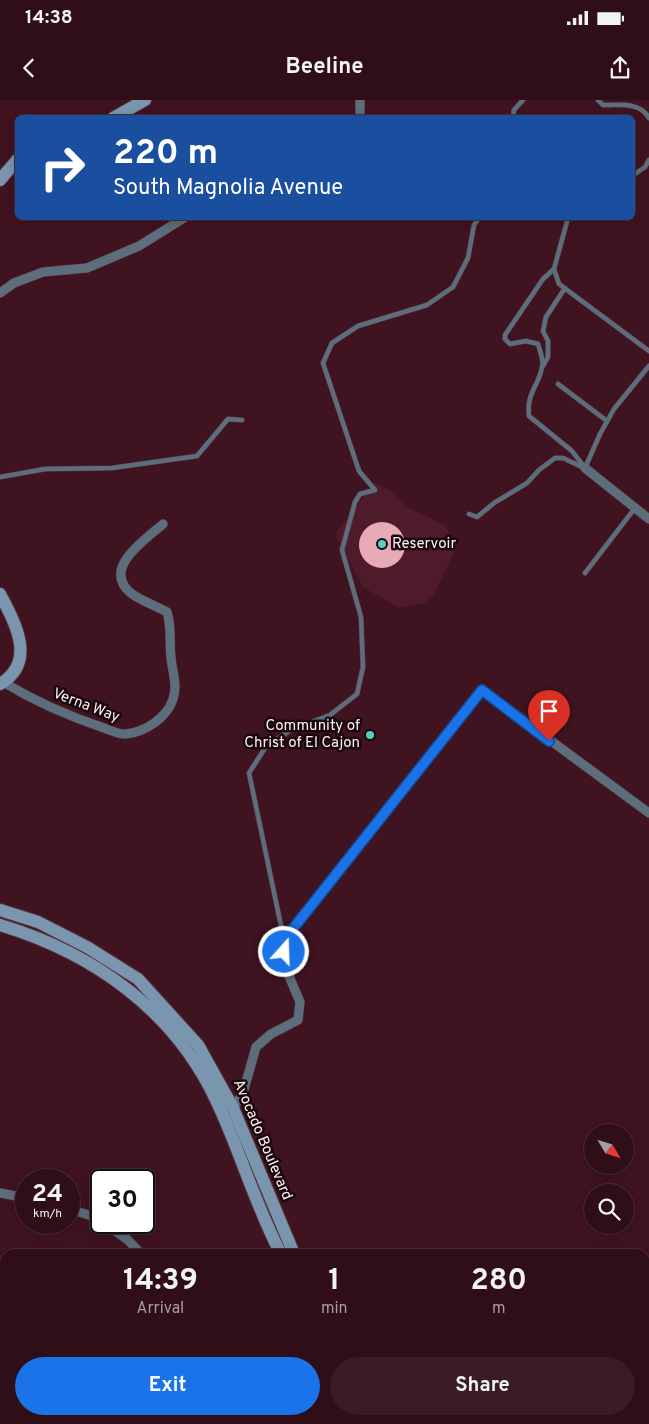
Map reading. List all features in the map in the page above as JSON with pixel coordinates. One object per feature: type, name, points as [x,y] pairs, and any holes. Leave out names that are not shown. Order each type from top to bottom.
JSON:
[{"type":"main road","points":[[118,115],[145,100]]},
{"type":"main road","points":[[0,180],[15,162]]},
{"type":"main road","points":[[0,594],[21,638],[18,662],[2,683]]},
{"type":"main road","name":"Avocado Boulevard","points":[[0,910],[38,922],[88,947],[138,979],[198,1045],[233,1108],[292,1249]]},
{"type":"main road","name":"Avocado Boulevard","points":[[0,925],[56,944],[81,957],[130,989],[188,1052],[222,1112],[279,1249]]},
{"type":"street","points":[[360,100],[360,115]]},
{"type":"street","points":[[0,293],[14,283],[43,272],[87,268],[139,246],[181,220]]},
{"type":"street","points":[[585,468],[649,519]]},
{"type":"street","name":"Verna Way","points":[[2,683],[64,714],[125,735],[151,726],[166,712],[173,699],[175,685],[171,657],[170,621],[167,612],[132,593],[123,583],[122,570],[127,556],[163,524]]},
{"type":"street","points":[[233,1108],[243,1092],[256,1047],[271,1034],[298,1020],[300,1002],[284,964],[284,940],[482,690],[649,813]]},
{"type":"street","points":[[0,1193],[15,1196]]},
{"type":"street","points":[[119,1234],[136,1249]]},
{"type":"lane","points":[[513,115],[514,110],[523,100]]},
{"type":"lane","points":[[598,100],[603,105],[632,106],[646,112],[649,118]]},
{"type":"lane","points":[[635,173],[649,160]]},
{"type":"lane","points":[[284,940],[249,773],[267,746],[291,730],[330,715],[357,694],[363,667],[360,617],[342,550],[355,502],[360,494],[376,490],[359,472],[322,363],[332,343],[358,326],[426,305],[453,286],[468,258],[474,225],[477,220]]},
{"type":"lane","points":[[542,368],[538,344],[526,341],[510,344],[505,339],[505,335],[543,279],[554,269],[567,220]]},
{"type":"lane","points":[[554,269],[559,284],[649,351]]},
{"type":"lane","points":[[565,288],[546,317],[544,331],[548,341],[548,357],[531,390],[528,404],[529,416],[572,451],[585,468]]},
{"type":"lane","points":[[585,468],[607,421],[649,366]]},
{"type":"lane","points":[[558,384],[607,421]]},
{"type":"lane","points":[[0,477],[45,468],[112,468],[197,456],[228,418],[242,420]]},
{"type":"lane","points":[[469,514],[477,518],[494,503],[528,483],[539,470],[555,458],[563,458],[585,468]]},
{"type":"lane","points":[[585,573],[635,508]]},
{"type":"shaded area","points":[[375,483],[392,491],[409,508],[445,525],[456,548],[434,594],[425,603],[399,608],[363,587],[335,534]]},
{"type":"building","name":"Reservoir","points":[[387,522],[399,528],[404,536],[404,554],[399,562],[391,567],[377,568],[365,562],[360,554],[359,540],[365,528],[373,523]]},
{"type":"place","name":"Reservoir","points":[[382,544]]},
{"type":"place","name":"Community of Christ of El Cajon","points":[[370,735]]},
{"type":"route","points":[[284,952],[284,940],[482,690],[549,741]]}]
